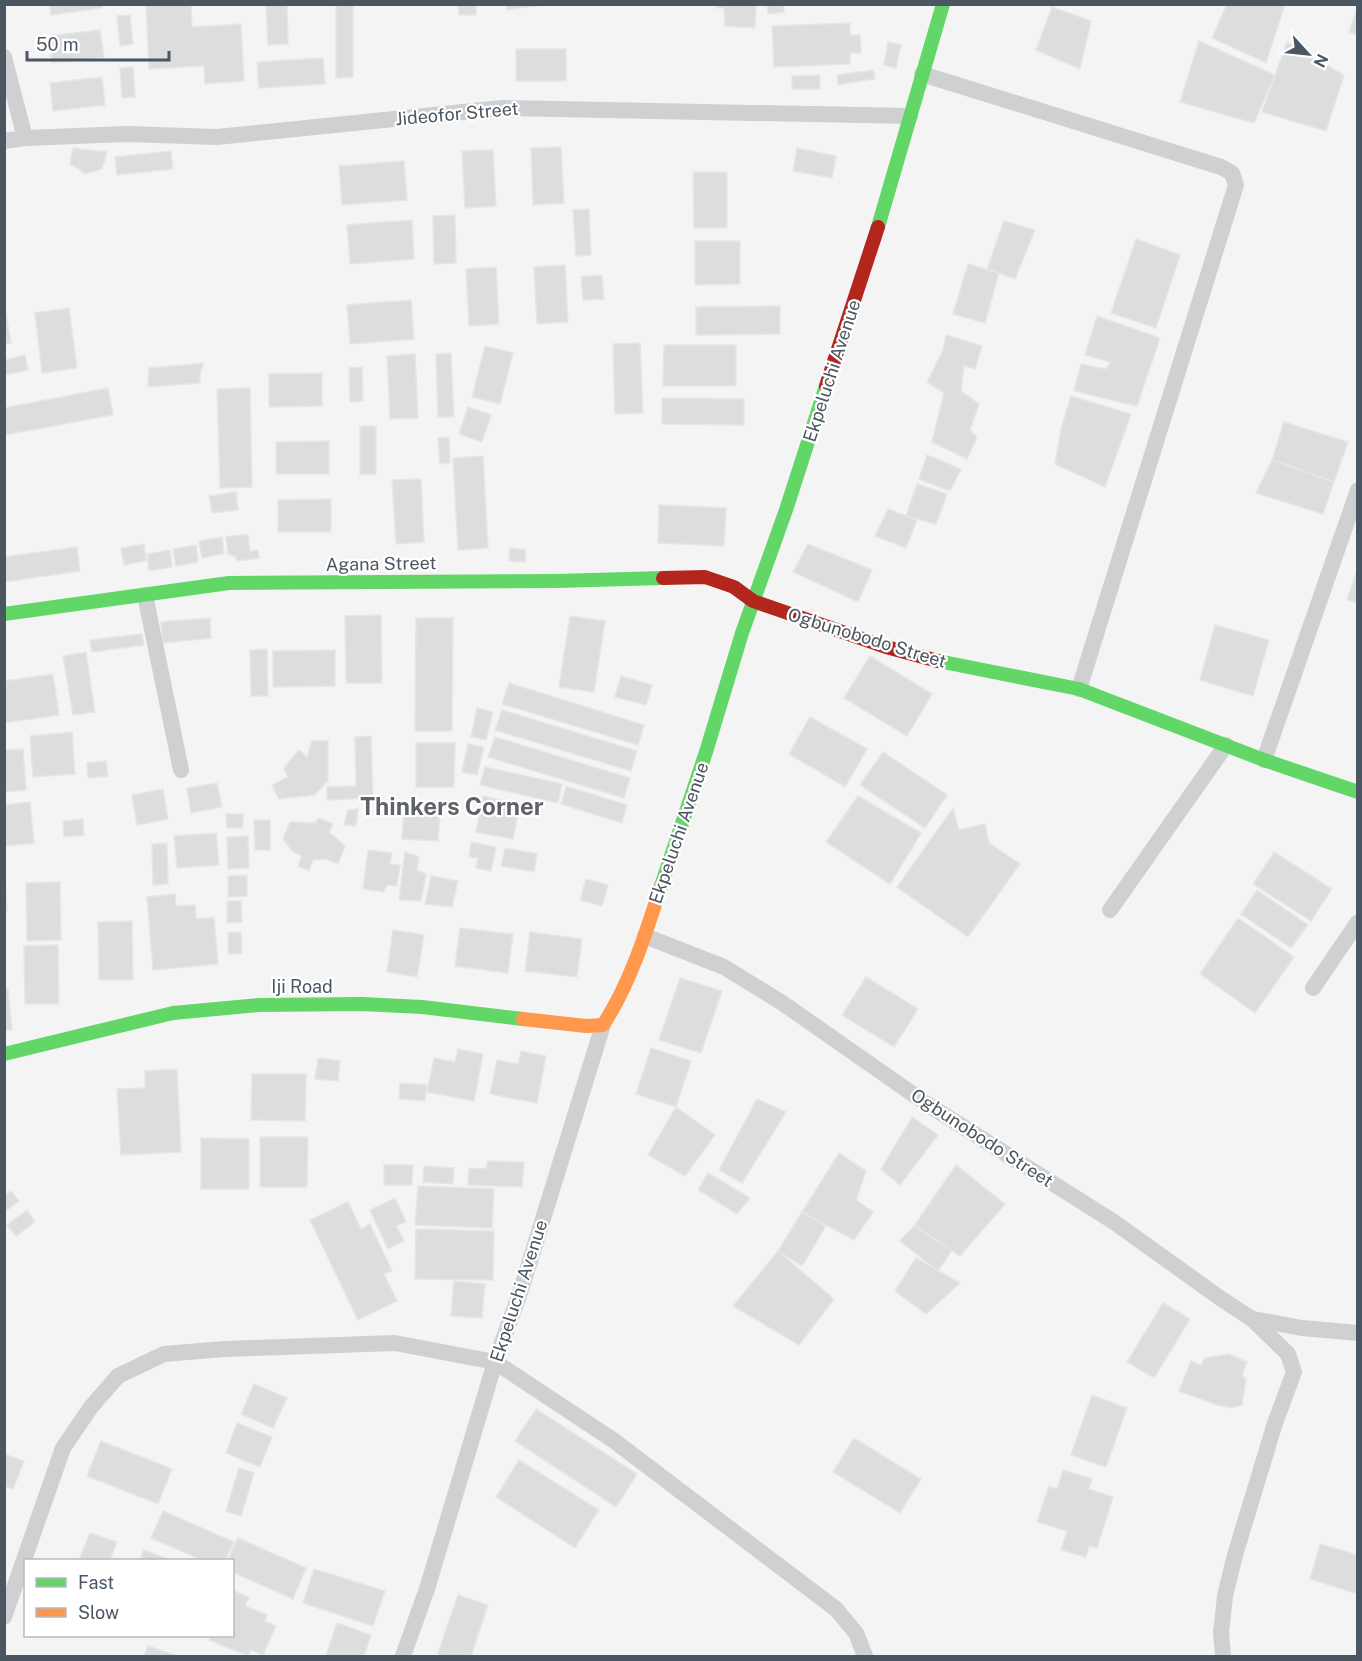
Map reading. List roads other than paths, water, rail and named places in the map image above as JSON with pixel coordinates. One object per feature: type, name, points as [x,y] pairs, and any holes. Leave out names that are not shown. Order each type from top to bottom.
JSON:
[{"type":"street","name":"Ekpeluchi Avenue","points":[[403,1656],[427,1589],[495,1362],[520,1293],[603,1025],[613,1010],[645,936],[706,753],[753,601],[786,510],[882,214],[943,4]]},
{"type":"street","points":[[4,57],[25,138]]},
{"type":"street","points":[[922,74],[1221,166],[1232,173],[1236,185],[1079,689]]},
{"type":"street","name":"Jideofor Street","points":[[4,141],[25,138],[127,134],[217,137],[502,108],[910,116]]},
{"type":"street","points":[[1264,760],[1358,490]]},
{"type":"street","name":"Agana Street","points":[[4,614],[229,584],[705,577],[734,587],[753,601]]},
{"type":"street","points":[[146,595],[181,770]]},
{"type":"street","name":"Ogbunobodo Street","points":[[753,601],[886,647],[950,664],[1079,689],[1264,760],[1358,792]]},
{"type":"street","points":[[1110,910],[1226,745]]},
{"type":"street","points":[[1313,988],[1358,922]]},
{"type":"street","name":"Ogbunobodo Street","points":[[645,936],[724,967],[781,1002],[927,1104],[1114,1222],[1252,1319],[1288,1354],[1294,1372],[1275,1423],[1235,1554],[1225,1596],[1221,1633],[1223,1656]]},
{"type":"street","name":"Iji Road","points":[[4,1054],[173,1013],[259,1005],[362,1004],[422,1007],[576,1025],[603,1025]]},
{"type":"street","points":[[1252,1319],[1302,1328],[1358,1333]]},
{"type":"street","points":[[24,1559],[63,1448],[91,1407],[118,1376],[164,1354],[247,1348],[395,1343],[495,1362],[613,1440],[836,1609],[856,1633],[865,1656]]},
{"type":"street","points":[[4,1617],[24,1560]]},
{"type":"district","name":"Thinkers Corner","points":[[452,807]]}]
